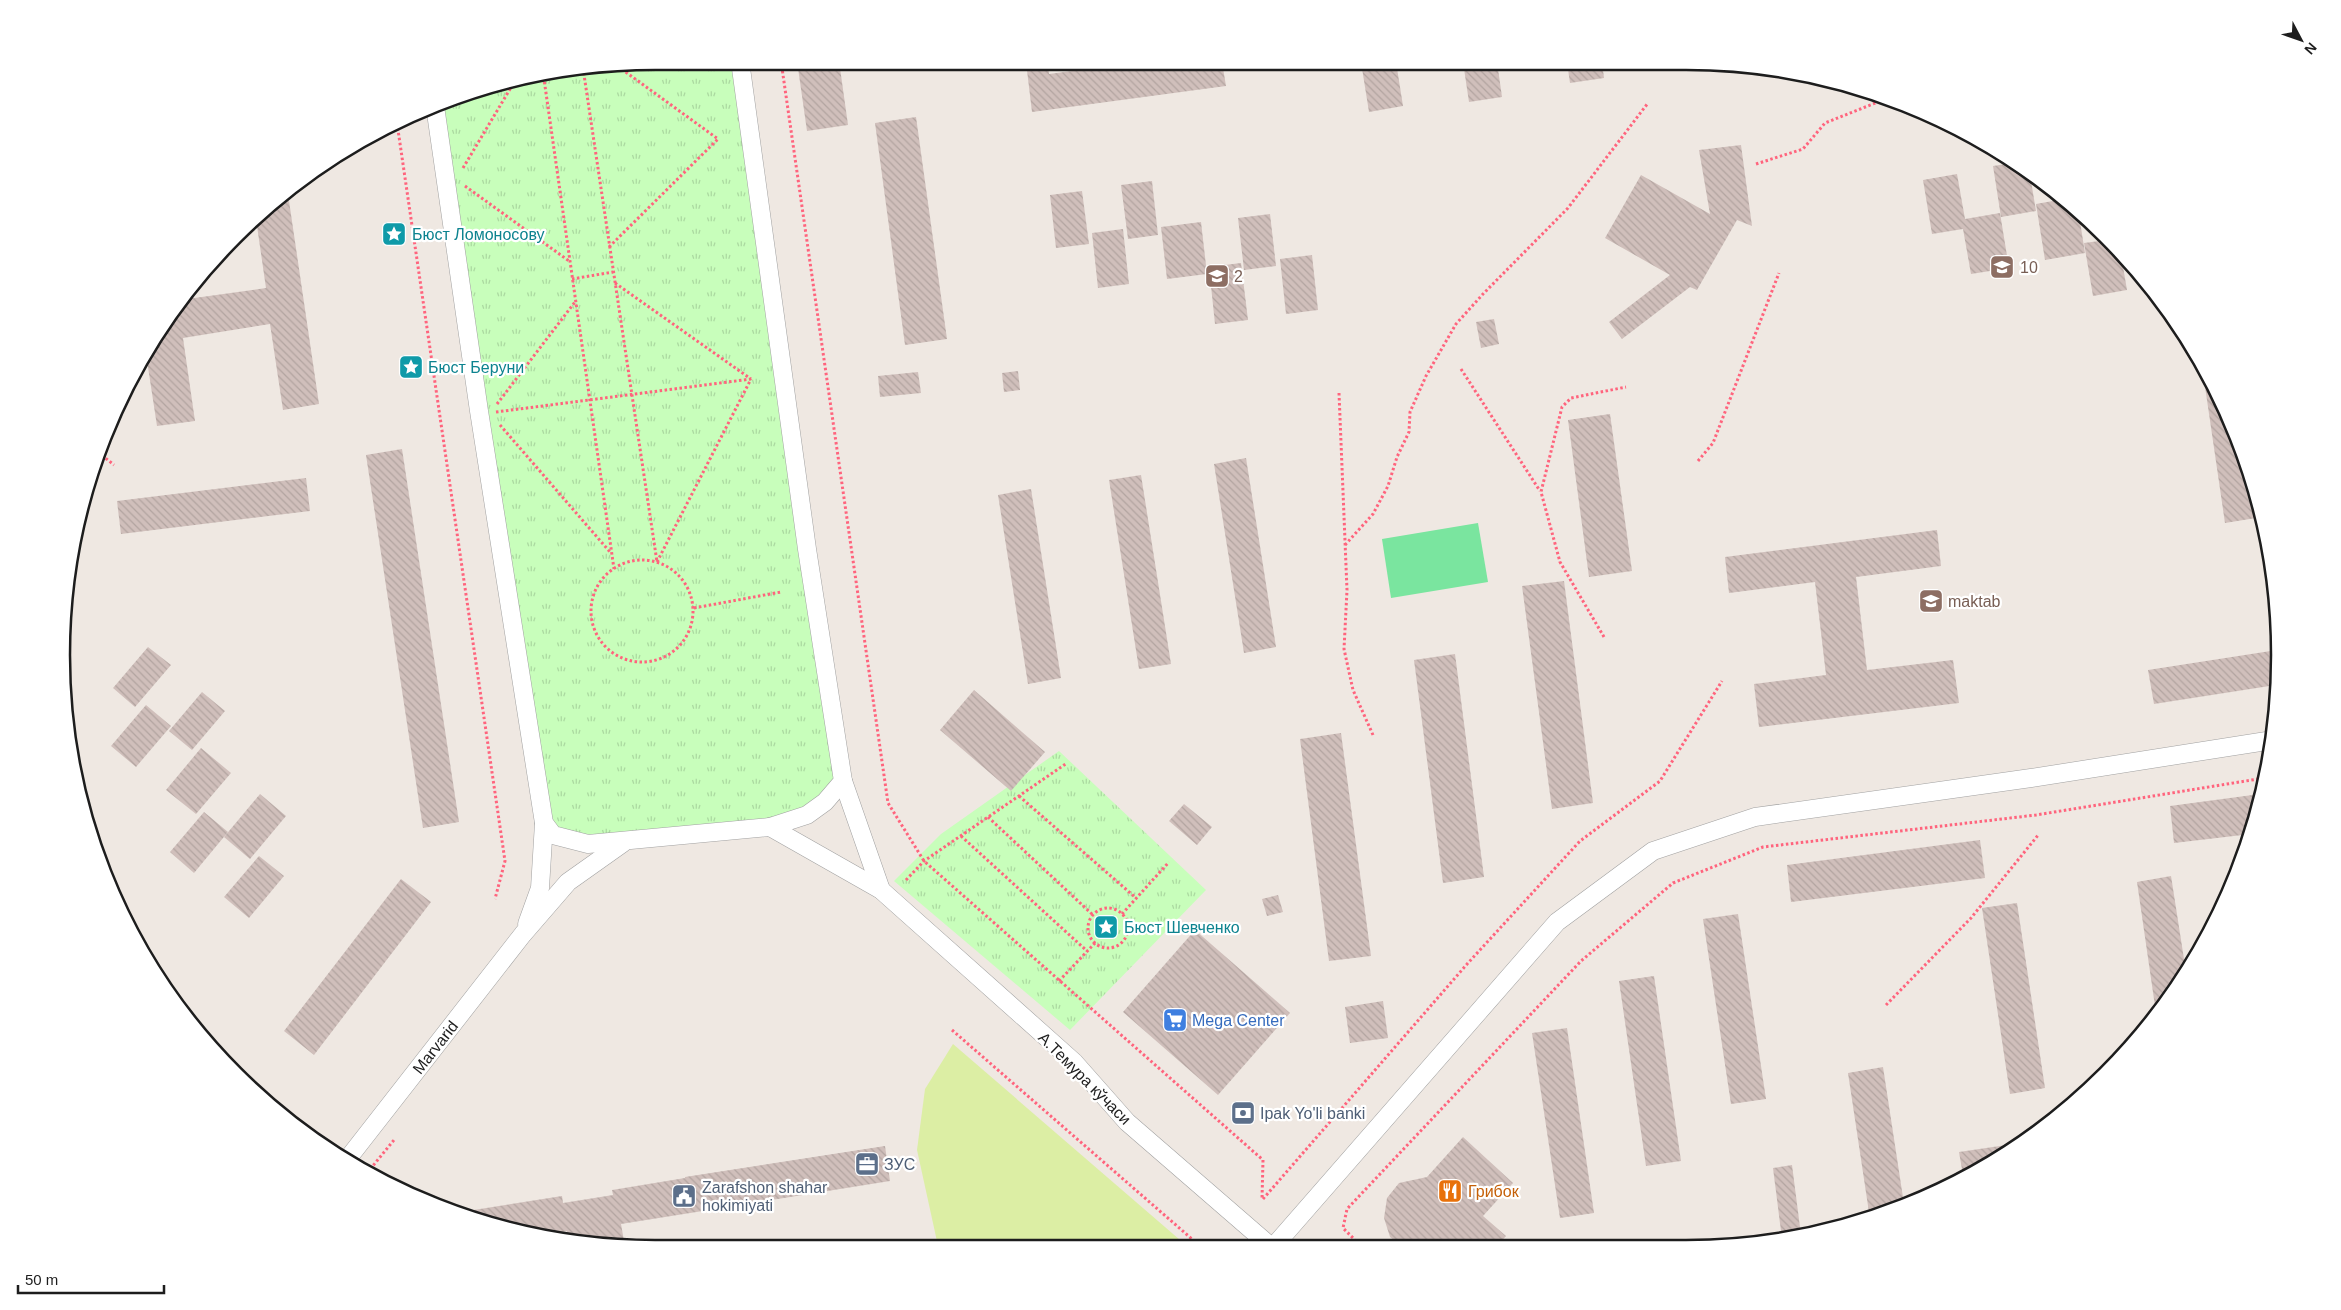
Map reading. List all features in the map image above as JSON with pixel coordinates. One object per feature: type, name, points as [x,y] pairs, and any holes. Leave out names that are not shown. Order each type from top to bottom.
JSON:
[{"type":"street","points":[[741,70],[807,549],[843,781],[881,890]]},
{"type":"street","points":[[436,113],[481,421],[544,823],[540,888],[524,934]]},
{"type":"street","points":[[1279,1240],[1557,922],[1653,851],[1755,817],[2031,778],[2264,741]]},
{"type":"street","points":[[544,823],[553,835],[588,844],[770,827],[807,815],[825,802],[843,781]]},
{"type":"street","name":"А.Темура кўчаси","points":[[770,827],[881,890],[1074,1062],[1127,1122],[1263,1240]]},
{"type":"street","name":"Marvarid","points":[[351,1155],[524,934],[568,882],[624,842]]},
{"type":"path","points":[[782,70],[888,802],[924,861],[1263,1160],[1262,1199],[1468,963],[1580,841],[1660,781],[1722,680]]},
{"type":"path","points":[[610,247],[718,139],[624,71]]},
{"type":"path","points":[[584,74],[657,562]]},
{"type":"path","points":[[544,80],[614,569]]},
{"type":"path","points":[[461,171],[510,88]]},
{"type":"path","points":[[1756,164],[1803,149],[1826,123],[1877,102]]},
{"type":"path","points":[[1346,544],[1373,514],[1384,493],[1397,457],[1409,432],[1410,412],[1426,376],[1456,324],[1568,208],[1648,103]]},
{"type":"path","points":[[398,129],[505,861],[495,899]]},
{"type":"path","points":[[464,185],[570,261]]},
{"type":"path","points":[[572,279],[613,272]]},
{"type":"path","points":[[1698,461],[1713,443],[1779,273]]},
{"type":"path","points":[[615,282],[751,379]]},
{"type":"path","points":[[490,413],[575,301]]},
{"type":"path","points":[[1461,369],[1541,492],[1560,562],[1604,637]]},
{"type":"path","points":[[490,413],[751,379]]},
{"type":"path","points":[[657,562],[751,379]]},
{"type":"path","points":[[1541,492],[1562,407],[1571,398],[1626,387]]},
{"type":"path","points":[[1339,393],[1347,590],[1344,649],[1353,690],[1373,735]]},
{"type":"path","points":[[490,413],[611,554]]},
{"type":"path","points":[[105,457],[114,465]]},
{"type":"path","points":[[650,560],[657,562],[666,565],[680,576],[690,591],[694,608],[692,625],[685,641],[672,653],[657,661],[640,663],[624,660],[610,652],[598,639],[592,624],[591,607],[595,591],[604,577],[614,569],[632,561],[650,560]]},
{"type":"path","points":[[694,608],[781,592]]},
{"type":"path","points":[[906,880],[924,861],[1067,764]]},
{"type":"path","points":[[1355,1240],[1343,1228],[1347,1209],[1580,961],[1673,883],[1763,847],[2036,815],[2258,779]]},
{"type":"path","points":[[1019,796],[1136,898]]},
{"type":"path","points":[[988,817],[1093,915]]},
{"type":"path","points":[[1886,1005],[1971,918],[2039,834]]},
{"type":"path","points":[[960,836],[1087,951]]},
{"type":"path","points":[[1122,914],[1169,862]]},
{"type":"path","points":[[1111,908],[1122,914],[1126,918],[1128,931],[1123,942],[1110,948],[1104,948],[1095,943],[1089,934],[1088,927],[1093,915],[1098,910],[1111,908]]},
{"type":"path","points":[[1059,981],[1095,943]]},
{"type":"path","points":[[952,1030],[1193,1240]]},
{"type":"path","points":[[372,1167],[394,1140]]},
{"type":"green space","points":[[741,70],[843,781],[807,815],[624,842],[553,835],[436,113],[504,90],[541,81],[579,75],[617,71]]},
{"type":"green space","points":[[1478,523],[1488,582],[1391,598],[1382,539]]},
{"type":"green space","points":[[1059,751],[1206,890],[1070,1030],[894,881],[941,834]]},
{"type":"green space","points":[[953,1044],[1180,1240],[937,1240],[917,1150],[925,1089]]},
{"type":"building","points":[[798,70],[840,70],[848,125],[807,131]]},
{"type":"building","points":[[1027,70],[1049,70],[1049,74],[1080,70],[1223,70],[1226,86],[1032,112]]},
{"type":"building","points":[[1362,70],[1397,70],[1403,106],[1369,112]]},
{"type":"building","points":[[1464,70],[1498,70],[1502,97],[1469,102]]},
{"type":"building","points":[[1568,70],[1603,70],[1604,78],[1570,83]]},
{"type":"building","points":[[916,117],[947,339],[905,345],[875,123]]},
{"type":"building","points":[[1741,145],[1752,226],[1737,220],[1697,290],[1690,287],[1622,339],[1609,322],[1670,275],[1605,238],[1641,175],[1710,214],[1699,150]]},
{"type":"building","points":[[2004,164],[2031,183],[2036,211],[2001,217],[1993,166]]},
{"type":"building","points":[[1957,174],[1965,219],[2000,213],[2009,268],[1971,274],[1963,229],[1932,234],[1923,180]]},
{"type":"building","points":[[1152,181],[1158,235],[1128,239],[1121,185]]},
{"type":"building","points":[[1082,191],[1089,244],[1056,248],[1050,195]]},
{"type":"building","points":[[289,201],[319,404],[283,410],[270,324],[183,338],[195,421],[157,426],[148,362],[191,298],[266,288],[257,226],[286,202]]},
{"type":"building","points":[[2054,201],[2080,223],[2085,253],[2045,260],[2036,204]]},
{"type":"building","points":[[1270,214],[1276,266],[1244,270],[1238,218]]},
{"type":"building","points":[[1201,222],[1207,274],[1167,279],[1161,227]]},
{"type":"building","points":[[1123,229],[1129,284],[1098,288],[1092,233]]},
{"type":"building","points":[[2100,241],[2123,266],[2127,290],[2093,296],[2084,243]]},
{"type":"building","points":[[1312,255],[1318,310],[1286,314],[1280,259]]},
{"type":"building","points":[[1241,263],[1248,320],[1215,324],[1209,267]]},
{"type":"building","points":[[1494,319],[1499,344],[1481,348],[1476,322]]},
{"type":"building","points":[[1018,371],[1020,390],[1004,392],[1002,373]]},
{"type":"building","points":[[918,372],[921,393],[880,397],[878,376]]},
{"type":"building","points":[[2205,384],[2240,467],[2254,518],[2225,523]]},
{"type":"building","points":[[1610,414],[1632,571],[1589,577],[1568,420]]},
{"type":"building","points":[[402,449],[459,822],[423,828],[366,455]]},
{"type":"building","points":[[1246,458],[1276,647],[1244,653],[1214,464]]},
{"type":"building","points":[[1141,475],[1171,664],[1139,669],[1109,480]]},
{"type":"building","points":[[306,478],[310,511],[121,534],[117,501]]},
{"type":"building","points":[[1031,489],[1061,678],[1028,684],[998,495]]},
{"type":"building","points":[[1937,530],[1941,566],[1856,577],[1867,670],[1953,660],[1959,703],[1759,727],[1754,684],[1826,675],[1815,582],[1729,593],[1725,557]]},
{"type":"building","points":[[1564,581],[1593,803],[1552,809],[1522,586]]},
{"type":"building","points":[[148,647],[171,665],[135,707],[113,688]]},
{"type":"building","points":[[2271,651],[2270,686],[2154,704],[2148,670]]},
{"type":"building","points":[[1455,654],[1484,877],[1443,883],[1414,660]]},
{"type":"building","points":[[974,690],[1045,752],[1011,791],[940,730]]},
{"type":"building","points":[[202,692],[225,711],[192,750],[169,731]]},
{"type":"building","points":[[146,705],[171,726],[136,767],[111,746]]},
{"type":"building","points":[[1341,733],[1371,956],[1329,961],[1300,739]]},
{"type":"building","points":[[201,748],[231,773],[196,814],[166,790]]},
{"type":"building","points":[[260,794],[286,816],[250,859],[224,837]]},
{"type":"building","points":[[2254,795],[2242,835],[2174,843],[2170,806]]},
{"type":"building","points":[[1184,804],[1212,827],[1197,845],[1169,821]]},
{"type":"building","points":[[204,812],[228,832],[194,873],[170,852]]},
{"type":"building","points":[[1980,840],[1985,878],[1791,902],[1787,865]]},
{"type":"building","points":[[259,856],[284,876],[249,918],[224,897]]},
{"type":"building","points":[[2171,876],[2184,961],[2155,1004],[2137,882]]},
{"type":"building","points":[[401,879],[431,902],[314,1055],[284,1031]]},
{"type":"building","points":[[1278,895],[1283,912],[1267,916],[1262,899]]},
{"type":"building","points":[[2017,903],[2045,1088],[2010,1094],[1982,908]]},
{"type":"building","points":[[1738,914],[1766,1099],[1731,1104],[1703,919]]},
{"type":"building","points":[[1195,930],[1290,1013],[1218,1095],[1123,1012]]},
{"type":"building","points":[[1654,976],[1681,1161],[1646,1166],[1619,981]]},
{"type":"building","points":[[1383,1001],[1388,1038],[1350,1043],[1345,1007]]},
{"type":"building","points":[[1567,1028],[1594,1213],[1560,1218],[1532,1033]]},
{"type":"building","points":[[1883,1067],[1903,1198],[1869,1211],[1848,1073]]},
{"type":"building","name":"Грибок","points":[[1463,1137],[1513,1183],[1483,1216],[1506,1236],[1502,1240],[1394,1240],[1390,1237],[1384,1218],[1387,1198],[1399,1183],[1427,1177]]},
{"type":"building","points":[[2004,1145],[1962,1171],[1959,1152]]},
{"type":"building","name":"Zarafshon shahar hokimiyati","points":[[885,1146],[890,1181],[621,1224],[624,1239],[541,1229],[471,1210],[562,1196],[563,1203],[613,1195],[612,1190]]},
{"type":"building","points":[[1792,1165],[1800,1229],[1781,1232],[1773,1168]]},
{"type":"place","name":"Бюст Ломоносову","points":[[394,234]]},
{"type":"place","name":"10","points":[[2002,267]]},
{"type":"place","name":"2","points":[[1217,276]]},
{"type":"place","name":"Бюст Беруни","points":[[411,367]]},
{"type":"place","name":"maktab","points":[[1931,601]]},
{"type":"place","name":"Бюст Шевченко","points":[[1106,927]]},
{"type":"place","name":"Mega Center","points":[[1175,1020]]},
{"type":"place","name":"Ipak Yo'li banki","points":[[1243,1113]]},
{"type":"place","name":"ЗУС","points":[[867,1164]]},
{"type":"place","name":"Грибок","points":[[1450,1191]]},
{"type":"place","name":"Zarafshon shahar hokimiyati","points":[[684,1196]]}]
